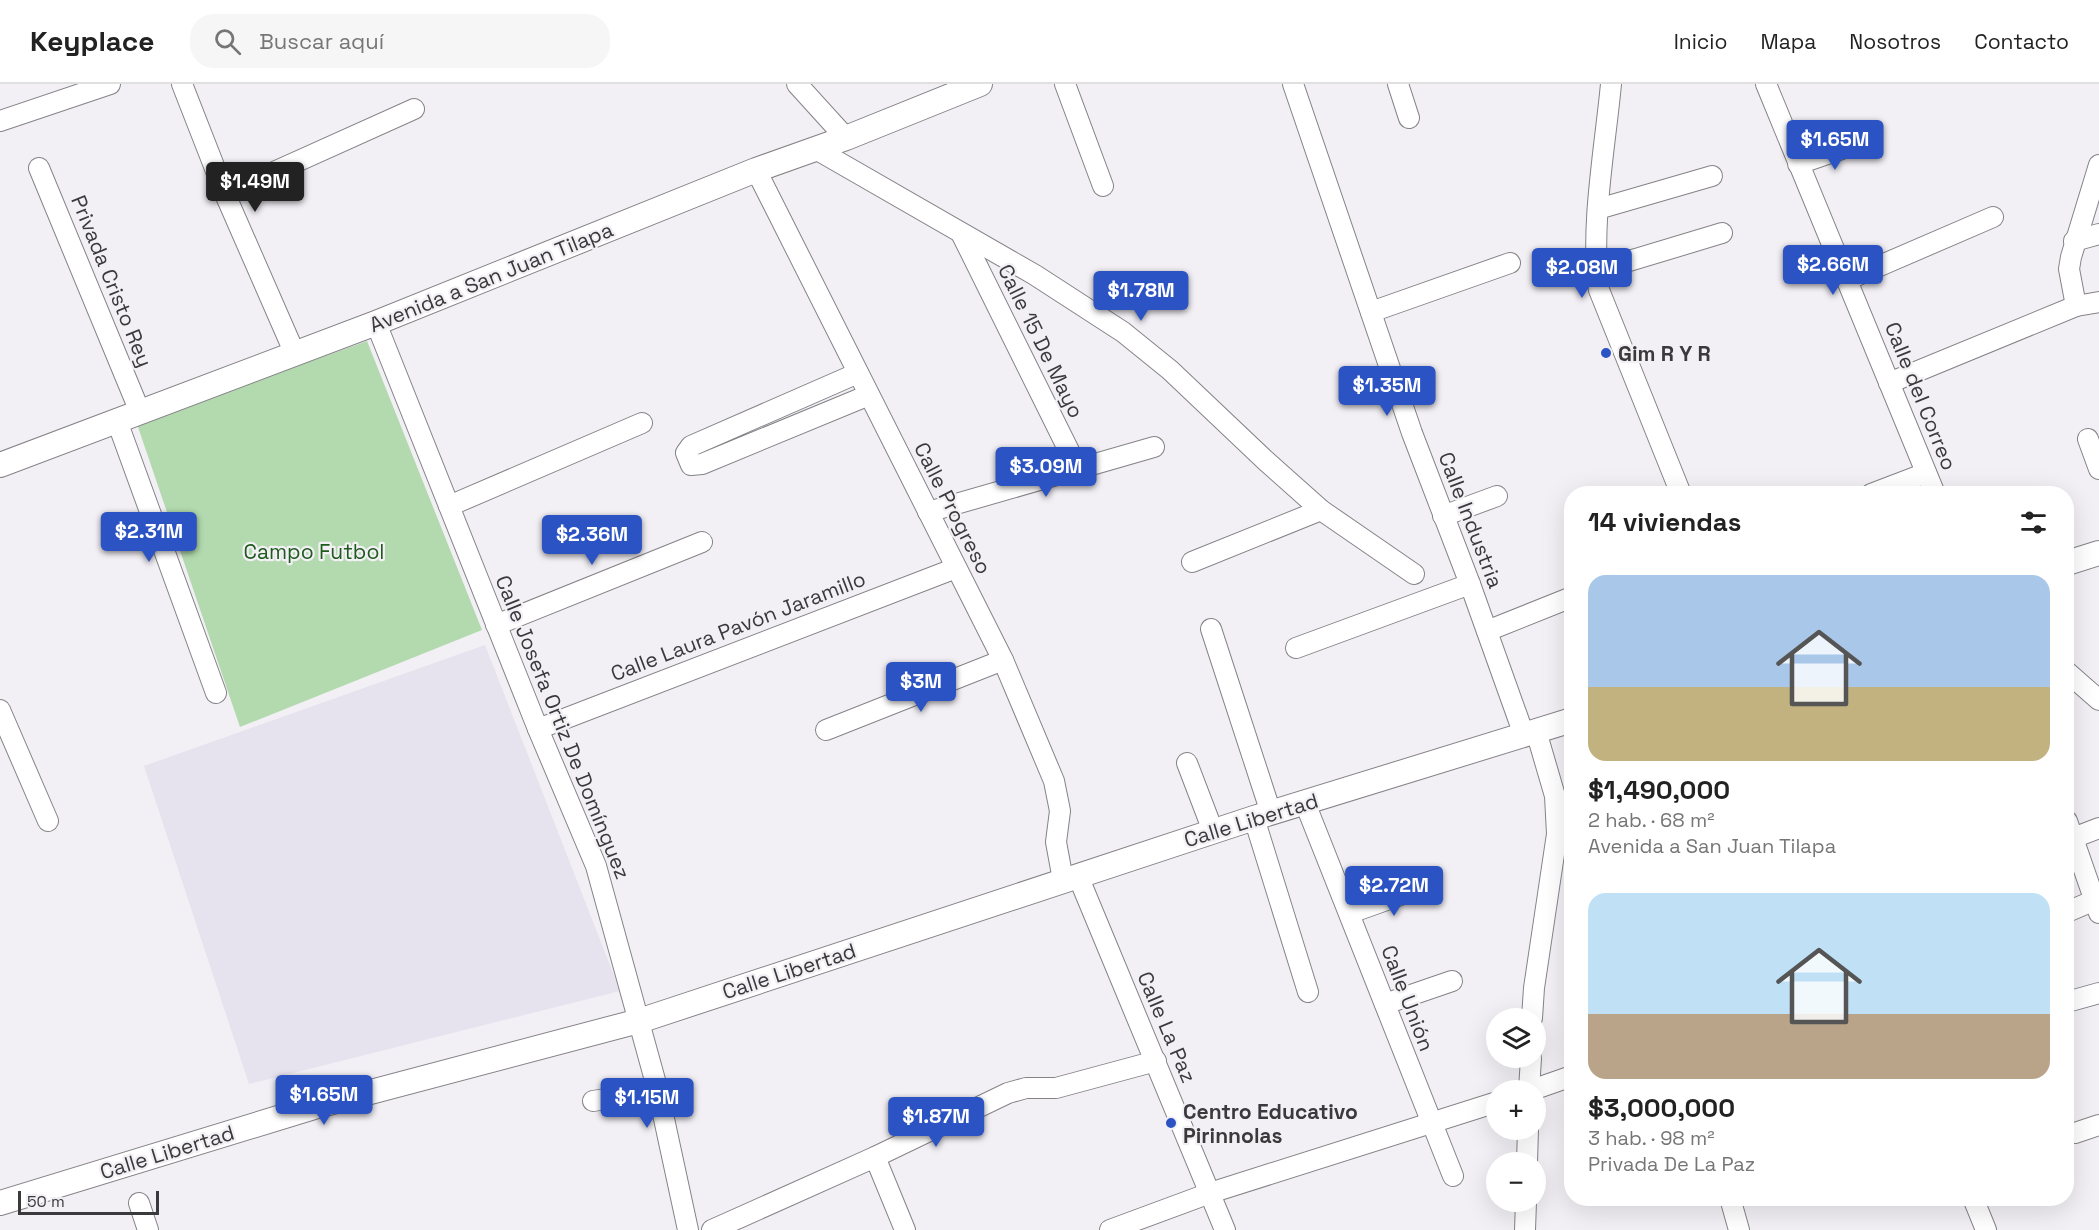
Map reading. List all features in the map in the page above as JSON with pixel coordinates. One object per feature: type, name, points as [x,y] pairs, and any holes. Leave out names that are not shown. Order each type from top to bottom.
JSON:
[{"type":"main road","name":"Avenida a San Juan Tilapa","points":[[0,465],[376,323],[756,170],[846,138],[980,84]]},
{"type":"main road","points":[[2074,561],[2099,553]]},
{"type":"main road","name":"Calle Libertad","points":[[0,1203],[314,1107],[639,1021],[1213,831],[1564,722]]},
{"type":"street","points":[[0,121],[85,88],[110,84]]},
{"type":"street","points":[[182,84],[225,194],[295,354]]},
{"type":"street","points":[[797,84],[846,138]]},
{"type":"street","points":[[1065,84],[1103,186]]},
{"type":"street","name":"Calle Industria","points":[[1293,84],[1412,434],[1487,631],[1555,796],[1557,834],[1536,971],[1533,1008]]},
{"type":"street","points":[[1399,84],[1409,118]]},
{"type":"street","points":[[1611,84],[1598,209],[1596,271],[1604,306],[1678,486]]},
{"type":"street","name":"Calle del Correo","points":[[1766,84],[1932,486]]},
{"type":"street","points":[[225,194],[414,108]]},
{"type":"street","points":[[1798,164],[1859,143]]},
{"type":"street","points":[[814,148],[1044,281],[1097,314],[1148,350],[1321,510],[1414,574]]},
{"type":"street","points":[[2076,306],[2069,269],[2074,241],[2099,165]]},
{"type":"street","name":"Privada Cristo Rey","points":[[39,168],[140,412]]},
{"type":"street","name":"Calle Progreso","points":[[756,170],[1003,660],[1054,781],[1060,811],[1056,842],[1070,878]]},
{"type":"street","points":[[1598,209],[1712,176]]},
{"type":"street","points":[[1847,280],[1993,216]]},
{"type":"street","points":[[1596,271],[1722,232]]},
{"type":"street","points":[[2074,241],[2099,234]]},
{"type":"street","name":"Calle 15 De Mayo","points":[[962,235],[1078,469]]},
{"type":"street","points":[[1371,312],[1510,263]]},
{"type":"street","points":[[1889,383],[2076,306],[2099,302]]},
{"type":"street","name":"Calle Josefa Ortiz De Domínguez","points":[[376,323],[537,729],[596,866],[658,1090],[688,1230]]},
{"type":"street","points":[[858,373],[691,446],[686,453],[687,459],[691,465],[702,465],[869,395]]},
{"type":"street","points":[[825,388],[835,409]]},
{"type":"street","points":[[117,421],[216,693]]},
{"type":"street","points":[[449,506],[642,423]]},
{"type":"street","points":[[2088,439],[2099,469]]},
{"type":"street","points":[[927,512],[1154,447]]},
{"type":"street","points":[[1892,486],[1926,473]]},
{"type":"street","points":[[1443,516],[1497,496]]},
{"type":"street","points":[[1192,562],[1321,510]]},
{"type":"street","points":[[496,625],[702,542]]},
{"type":"street","name":"Calle Laura Pavón Jaramillo","points":[[537,729],[956,568]]},
{"type":"street","points":[[1296,648],[1470,584]]},
{"type":"street","points":[[1487,631],[1564,600]]},
{"type":"street","points":[[1211,629],[1308,992]]},
{"type":"street","points":[[826,730],[1003,660]]},
{"type":"street","points":[[2074,678],[2099,700]]},
{"type":"street","points":[[0,710],[48,821]]},
{"type":"street","points":[[1187,763],[1213,831]]},
{"type":"street","name":"Calle Unión","points":[[1305,803],[1453,1176]]},
{"type":"street","points":[[2074,829],[2099,828]]},
{"type":"street","points":[[2074,840],[2097,906],[2074,911]]},
{"type":"street","name":"Calle La Paz","points":[[1070,878],[1156,1060],[1225,1230]]},
{"type":"street","points":[[1350,913],[1426,886]]},
{"type":"street","points":[[1385,1004],[1452,981]]},
{"type":"street","points":[[2074,1000],[2099,993]]},
{"type":"street","points":[[712,1230],[875,1157],[1008,1093],[1026,1088],[1056,1088],[1156,1060]]},
{"type":"street","points":[[1546,1085],[1564,1079]]},
{"type":"street","points":[[593,1101],[658,1090]]},
{"type":"street","points":[[1110,1230],[1210,1193],[1486,1105]]},
{"type":"street","points":[[2075,1133],[2099,1125]]},
{"type":"street","points":[[875,1157],[905,1230]]},
{"type":"street","points":[[139,1203],[148,1230]]},
{"type":"street","points":[[1732,1206],[1739,1230]]},
{"type":"street","points":[[1976,1206],[1986,1230]]},
{"type":"street","points":[[1525,1230],[1526,1212]]},
{"type":"shaded area","points":[[485,645],[620,991],[249,1084],[144,766]]},
{"type":"green space","name":"Campo Futbol","points":[[367,341],[482,630],[240,727],[137,424]]},
{"type":"place","name":"Gim R Y R","points":[[1606,353]]},
{"type":"place","name":"Centro Educativo Pirinnolas","points":[[1171,1123]]}]
